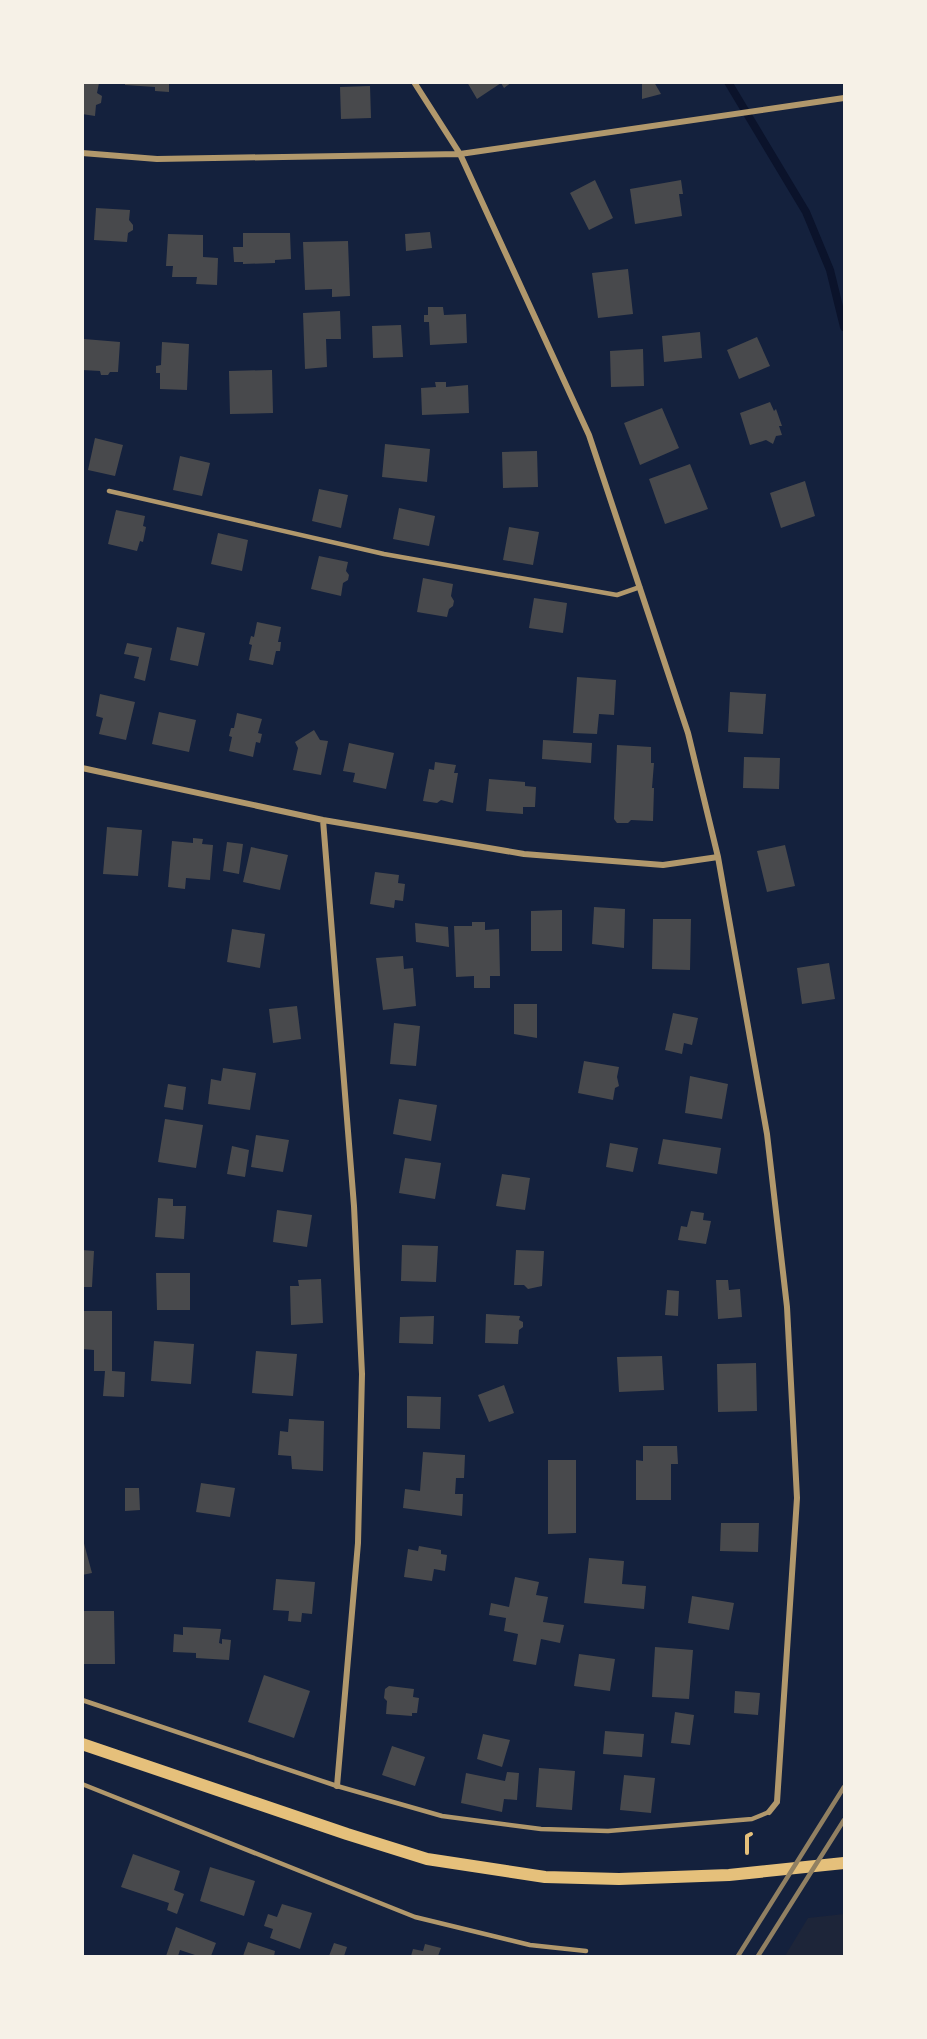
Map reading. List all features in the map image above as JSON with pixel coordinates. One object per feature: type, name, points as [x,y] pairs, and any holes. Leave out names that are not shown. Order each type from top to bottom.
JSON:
[{"type":"main road","points":[[82,1744],[427,1859],[545,1877],[619,1879],[729,1875],[844,1863]]},
{"type":"street","points":[[414,82],[460,154],[589,435],[688,733],[718,857],[767,1134],[787,1307],[797,1498],[777,1802],[769,1812]]},
{"type":"street","points":[[82,153],[156,159],[460,154],[844,98]]},
{"type":"street","points":[[82,768],[323,820],[524,855],[663,865],[718,857]]},
{"type":"street","points":[[323,820],[354,1206],[362,1374],[358,1543],[338,1786]]},
{"type":"lane","points":[[109,491],[384,554],[617,595],[640,587]]},
{"type":"lane","points":[[82,1700],[338,1786],[442,1816],[540,1829],[608,1831],[752,1819],[769,1812]]},
{"type":"lane","points":[[82,1784],[415,1917],[530,1946],[586,1952]]},
{"type":"shaded area","points":[[844,1914],[844,1956],[785,1956],[808,1918]]},
{"type":"building","points":[[82,82],[99,83],[97,93],[102,96],[101,103],[96,105],[95,116],[82,114]]},
{"type":"building","points":[[125,82],[169,82],[169,92],[155,91],[155,87],[125,85]]},
{"type":"building","points":[[467,82],[512,82],[504,88],[501,83],[477,99]]},
{"type":"building","points":[[642,82],[654,82],[661,94],[642,99]]},
{"type":"building","points":[[370,86],[371,118],[341,119],[340,87]]},
{"type":"building","points":[[595,180],[613,218],[589,230],[570,193]]},
{"type":"building","points":[[681,180],[683,194],[679,194],[682,216],[635,224],[630,189]]},
{"type":"building","points":[[96,208],[130,210],[129,220],[133,225],[133,230],[128,233],[127,242],[94,240]]},
{"type":"building","points":[[430,232],[432,248],[406,251],[405,234]]},
{"type":"building","points":[[243,233],[290,233],[291,259],[275,260],[275,263],[234,262],[233,247],[243,247]]},
{"type":"building","points":[[168,234],[203,235],[203,257],[218,258],[217,285],[196,284],[197,277],[172,277],[173,266],[166,266]]},
{"type":"building","points":[[348,241],[350,296],[332,297],[332,289],[305,290],[303,242]]},
{"type":"building","points":[[628,269],[633,314],[598,318],[592,273]]},
{"type":"building","points":[[428,307],[443,307],[444,315],[466,314],[467,343],[430,345],[429,322],[424,322],[424,315],[428,315]]},
{"type":"building","points":[[340,311],[341,339],[326,339],[327,367],[305,369],[303,313]]},
{"type":"building","points":[[401,325],[403,357],[373,358],[372,326]]},
{"type":"building","points":[[700,332],[702,358],[664,362],[662,336]]},
{"type":"building","points":[[757,337],[770,366],[739,379],[727,350]]},
{"type":"building","points":[[84,339],[120,342],[118,372],[101,375],[100,371],[82,370]]},
{"type":"building","points":[[162,342],[189,344],[187,390],[160,389],[160,373],[156,373],[156,366],[161,365]]},
{"type":"building","points":[[643,349],[644,386],[611,387],[610,351]]},
{"type":"building","points":[[272,370],[273,413],[230,414],[229,371]]},
{"type":"building","points":[[435,382],[446,382],[446,387],[468,385],[469,413],[422,415],[421,388],[436,387]]},
{"type":"building","points":[[770,402],[774,411],[776,409],[782,426],[779,426],[782,435],[776,436],[773,444],[766,440],[750,445],[740,413]]},
{"type":"building","points":[[662,408],[679,448],[640,465],[624,423]]},
{"type":"building","points":[[95,438],[123,445],[115,476],[88,470]]},
{"type":"building","points":[[385,444],[430,449],[427,482],[382,477]]},
{"type":"building","points":[[537,451],[538,487],[503,488],[502,452]]},
{"type":"building","points":[[180,456],[210,463],[202,496],[173,490]]},
{"type":"building","points":[[690,464],[708,509],[665,524],[649,479]]},
{"type":"building","points":[[805,481],[815,516],[781,528],[770,493]]},
{"type":"building","points":[[319,489],[348,495],[341,528],[312,521]]},
{"type":"building","points":[[399,508],[435,516],[429,546],[393,539]]},
{"type":"building","points":[[116,510],[145,516],[143,526],[146,527],[143,542],[140,541],[137,551],[108,544]]},
{"type":"building","points":[[509,527],[539,532],[533,565],[503,560]]},
{"type":"building","points":[[218,533],[248,540],[242,571],[211,564]]},
{"type":"building","points":[[319,556],[348,562],[346,571],[349,575],[348,580],[343,583],[341,596],[311,589]]},
{"type":"building","points":[[423,578],[453,584],[451,596],[454,601],[447,617],[417,612]]},
{"type":"building","points":[[534,598],[567,603],[563,633],[529,628]]},
{"type":"building","points":[[257,622],[281,627],[278,642],[281,642],[280,651],[276,651],[273,665],[249,660],[252,645],[249,644],[251,636],[254,637]]},
{"type":"building","points":[[177,627],[205,633],[198,666],[170,660]]},
{"type":"building","points":[[127,643],[152,648],[145,681],[134,678],[139,657],[124,654]]},
{"type":"building","points":[[577,677],[616,680],[614,715],[599,714],[597,734],[573,733]]},
{"type":"building","points":[[730,692],[766,694],[763,734],[728,732]]},
{"type":"building","points":[[100,694],[135,702],[126,740],[99,734],[103,718],[96,716]]},
{"type":"building","points":[[159,712],[196,720],[189,752],[152,744]]},
{"type":"building","points":[[237,713],[262,719],[258,733],[262,734],[260,743],[256,742],[253,757],[229,751],[232,737],[229,736],[231,728],[234,728]]},
{"type":"building","points":[[314,730],[320,740],[328,741],[321,775],[293,770],[298,748],[295,742]]},
{"type":"building","points":[[543,740],[592,743],[591,763],[542,759]]},
{"type":"building","points":[[349,743],[394,753],[386,789],[353,782],[355,773],[343,771]]},
{"type":"building","points":[[617,745],[651,747],[651,763],[654,763],[653,821],[631,820],[628,823],[617,823],[614,819]]},
{"type":"building","points":[[744,757],[780,758],[779,789],[743,788]]},
{"type":"building","points":[[435,762],[456,765],[454,773],[458,773],[453,803],[441,800],[437,803],[423,801],[429,769],[434,770]]},
{"type":"building","points":[[489,779],[525,782],[525,786],[536,787],[535,807],[523,807],[523,814],[486,811]]},
{"type":"building","points":[[107,827],[142,830],[138,876],[103,874]]},
{"type":"building","points":[[193,838],[203,839],[202,844],[213,845],[210,880],[186,878],[185,889],[168,887],[172,841],[193,843]]},
{"type":"building","points":[[227,842],[243,844],[239,874],[223,871]]},
{"type":"building","points":[[785,845],[795,886],[767,892],[757,851]]},
{"type":"building","points":[[251,847],[288,855],[280,890],[243,882]]},
{"type":"building","points":[[375,872],[399,875],[398,883],[405,884],[403,901],[395,900],[394,908],[370,904]]},
{"type":"building","points":[[594,907],[625,909],[624,948],[592,944]]},
{"type":"building","points":[[562,910],[562,951],[531,951],[531,911]]},
{"type":"building","points":[[653,919],[691,919],[690,970],[652,969]]},
{"type":"building","points":[[472,922],[485,922],[485,930],[499,929],[500,976],[490,976],[490,988],[474,988],[474,976],[456,977],[454,926],[472,926]]},
{"type":"building","points":[[415,923],[448,927],[449,947],[416,942]]},
{"type":"building","points":[[232,929],[265,934],[260,968],[227,962]]},
{"type":"building","points":[[403,956],[404,969],[413,968],[416,1006],[383,1010],[376,958]]},
{"type":"building","points":[[829,963],[835,999],[802,1004],[797,968]]},
{"type":"building","points":[[514,1004],[537,1004],[537,1038],[514,1034]]},
{"type":"building","points":[[297,1006],[301,1039],[273,1043],[269,1009]]},
{"type":"building","points":[[673,1013],[698,1018],[692,1045],[684,1043],[682,1054],[665,1050]]},
{"type":"building","points":[[394,1023],[420,1026],[416,1066],[390,1064]]},
{"type":"building","points":[[584,1061],[619,1067],[617,1077],[619,1086],[615,1088],[613,1100],[578,1093]]},
{"type":"building","points":[[223,1068],[256,1073],[250,1110],[208,1104],[211,1079],[221,1081]]},
{"type":"building","points":[[690,1076],[728,1084],[722,1119],[685,1113]]},
{"type":"building","points":[[168,1084],[186,1087],[183,1110],[164,1107]]},
{"type":"building","points":[[399,1099],[437,1105],[431,1141],[393,1134]]},
{"type":"building","points":[[165,1119],[203,1125],[196,1168],[158,1162]]},
{"type":"building","points":[[256,1135],[289,1140],[283,1172],[251,1167]]},
{"type":"building","points":[[663,1139],[721,1148],[717,1174],[658,1164]]},
{"type":"building","points":[[610,1143],[638,1148],[633,1172],[606,1167]]},
{"type":"building","points":[[232,1146],[249,1150],[245,1177],[227,1174]]},
{"type":"building","points":[[405,1158],[441,1163],[435,1199],[399,1193]]},
{"type":"building","points":[[502,1174],[530,1178],[525,1210],[496,1206]]},
{"type":"building","points":[[158,1198],[173,1199],[173,1206],[186,1206],[184,1239],[155,1237]]},
{"type":"building","points":[[277,1210],[312,1215],[307,1247],[273,1242]]},
{"type":"building","points":[[691,1211],[704,1213],[703,1220],[711,1221],[706,1244],[678,1240],[681,1226],[687,1227]]},
{"type":"building","points":[[402,1245],[438,1246],[436,1282],[401,1281]]},
{"type":"building","points":[[82,1250],[94,1251],[92,1287],[82,1287]]},
{"type":"building","points":[[516,1250],[544,1251],[542,1286],[528,1289],[524,1285],[514,1285]]},
{"type":"building","points":[[156,1273],[190,1273],[190,1310],[157,1310]]},
{"type":"building","points":[[321,1279],[323,1323],[291,1325],[290,1286],[299,1286],[298,1280]]},
{"type":"building","points":[[716,1280],[728,1280],[729,1290],[740,1289],[742,1317],[718,1319]]},
{"type":"building","points":[[667,1290],[679,1291],[678,1316],[665,1315]]},
{"type":"building","points":[[82,1311],[112,1311],[112,1371],[125,1372],[124,1397],[103,1396],[105,1371],[94,1371],[94,1350],[82,1349]]},
{"type":"building","points":[[486,1314],[520,1316],[519,1320],[523,1322],[523,1327],[519,1330],[518,1344],[485,1343]]},
{"type":"building","points":[[434,1316],[433,1344],[399,1343],[400,1317]]},
{"type":"building","points":[[154,1341],[194,1344],[191,1384],[151,1381]]},
{"type":"building","points":[[256,1351],[297,1354],[293,1396],[252,1393]]},
{"type":"building","points":[[662,1356],[664,1390],[619,1392],[617,1357]]},
{"type":"building","points":[[756,1363],[757,1411],[718,1412],[717,1364]]},
{"type":"building","points":[[504,1385],[514,1413],[489,1422],[478,1395]]},
{"type":"building","points":[[407,1396],[441,1397],[440,1429],[407,1428]]},
{"type":"building","points":[[289,1419],[324,1421],[323,1471],[292,1469],[291,1456],[278,1455],[280,1431],[288,1432]]},
{"type":"building","points":[[643,1446],[677,1446],[678,1464],[671,1464],[671,1500],[636,1500],[636,1460],[643,1461]]},
{"type":"building","points":[[423,1452],[465,1455],[464,1478],[456,1478],[455,1494],[463,1494],[462,1516],[403,1508],[405,1489],[420,1491]]},
{"type":"building","points":[[548,1460],[576,1460],[576,1533],[548,1534]]},
{"type":"building","points":[[201,1483],[235,1488],[230,1517],[196,1512]]},
{"type":"building","points":[[125,1488],[139,1488],[140,1510],[125,1511]]},
{"type":"building","points":[[721,1523],[759,1523],[758,1552],[720,1551]]},
{"type":"building","points":[[82,1536],[92,1573],[82,1575]]},
{"type":"building","points":[[419,1546],[441,1550],[441,1554],[447,1555],[445,1571],[434,1569],[432,1581],[404,1577],[408,1549],[418,1551]]},
{"type":"building","points":[[589,1558],[624,1561],[622,1584],[646,1586],[644,1609],[584,1603]]},
{"type":"building","points":[[515,1577],[539,1582],[536,1595],[548,1597],[543,1622],[564,1625],[560,1643],[541,1639],[536,1665],[513,1661],[518,1634],[504,1631],[506,1618],[489,1615],[491,1603],[509,1607]]},
{"type":"building","points":[[276,1579],[315,1582],[312,1614],[302,1613],[301,1622],[288,1621],[289,1611],[273,1610]]},
{"type":"building","points":[[692,1596],[734,1603],[729,1630],[688,1623]]},
{"type":"building","points":[[82,1611],[114,1611],[115,1664],[82,1664]]},
{"type":"building","points":[[183,1627],[221,1629],[219,1643],[222,1644],[222,1639],[231,1640],[229,1660],[196,1658],[196,1653],[173,1652],[174,1634],[183,1635]]},
{"type":"building","points":[[655,1647],[693,1650],[689,1699],[652,1697]]},
{"type":"building","points":[[579,1654],[615,1659],[610,1691],[574,1686]]},
{"type":"building","points":[[264,1675],[310,1691],[294,1738],[248,1722]]},
{"type":"building","points":[[389,1686],[414,1689],[413,1697],[419,1698],[417,1713],[412,1713],[412,1716],[386,1714],[387,1701],[384,1698],[385,1689]]},
{"type":"building","points":[[735,1691],[760,1693],[758,1715],[734,1713]]},
{"type":"building","points":[[675,1712],[694,1715],[690,1745],[671,1743]]},
{"type":"building","points":[[605,1731],[644,1734],[642,1757],[603,1754]]},
{"type":"building","points":[[483,1734],[510,1740],[502,1767],[477,1759]]},
{"type":"building","points":[[392,1746],[425,1757],[415,1786],[382,1775]]},
{"type":"building","points":[[539,1768],[575,1771],[572,1810],[536,1807]]},
{"type":"building","points":[[507,1772],[519,1773],[517,1800],[504,1799],[502,1812],[461,1803],[466,1773],[505,1781]]},
{"type":"building","points":[[624,1775],[655,1778],[651,1813],[620,1810]]},
{"type":"building","points":[[133,1854],[180,1871],[174,1890],[184,1894],[177,1914],[167,1910],[169,1903],[121,1887]]},
{"type":"building","points":[[210,1867],[255,1881],[244,1916],[200,1901]]},
{"type":"building","points":[[282,1904],[312,1913],[300,1949],[270,1938],[273,1929],[264,1926],[268,1914],[277,1917]]},
{"type":"building","points":[[176,1927],[216,1943],[211,1956],[198,1956],[180,1950],[178,1956],[166,1956]]},
{"type":"building","points":[[248,1942],[275,1951],[274,1956],[243,1956]]},
{"type":"building","points":[[334,1943],[347,1947],[344,1956],[329,1956]]},
{"type":"building","points":[[425,1944],[441,1948],[438,1956],[411,1956],[413,1949],[423,1951]]},
{"type":"waterway","points":[[728,82],[806,212],[830,270],[844,327]]},
{"type":"railway","points":[[738,1956],[844,1787]]},
{"type":"railway","points":[[758,1956],[844,1820]]}]
